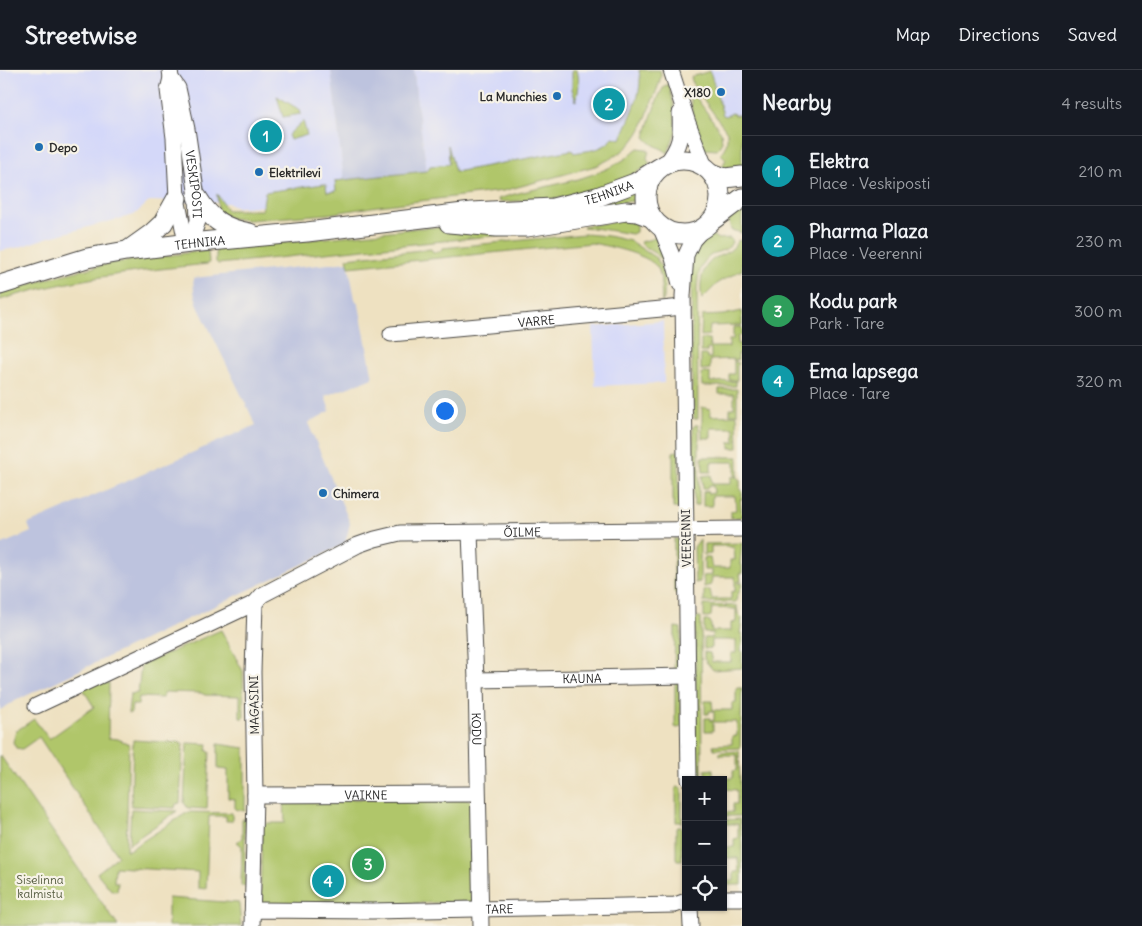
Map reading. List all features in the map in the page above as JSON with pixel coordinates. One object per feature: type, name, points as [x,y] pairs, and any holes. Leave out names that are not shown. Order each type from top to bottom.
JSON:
[{"type":"main road","points":[[742,176],[725,178],[691,161],[683,160],[663,166],[650,180],[646,195],[647,206],[656,222],[668,232],[685,235],[708,224],[742,198]]},
{"type":"main road","name":"TEHNIKA","points":[[0,285],[87,258],[126,251],[472,212],[553,208],[598,197],[635,183],[663,166]]},
{"type":"main road","points":[[708,170],[717,181],[720,193],[718,210],[708,224]]},
{"type":"main road","points":[[197,197],[205,210],[217,222],[237,230],[266,235]]},
{"type":"main road","points":[[126,251],[151,234],[163,222],[177,198]]},
{"type":"main road","name":"TEHNIKA","points":[[403,221],[527,227],[613,212],[637,212],[656,222]]},
{"type":"street","points":[[672,70],[688,123],[708,170]]},
{"type":"street","name":"VESKIPOSTI","points":[[170,74],[178,88],[187,129],[197,197],[198,221],[190,243]]},
{"type":"street","name":"VESKIPOSTI","points":[[170,74],[168,90],[174,138],[177,198],[184,233],[190,243]]},
{"type":"street","points":[[663,166],[678,148],[681,132],[680,94]]},
{"type":"street","name":"VEERENNI","points":[[656,222],[673,258],[683,302]]},
{"type":"street","name":"VEERENNI","points":[[689,776],[683,302],[686,255],[693,240],[708,224]]},
{"type":"street","name":"VARRE","points":[[392,334],[683,302]]},
{"type":"street","name":"ÕILME","points":[[255,604],[262,595],[358,545],[400,534],[742,529]]},
{"type":"street","name":"KODU","points":[[470,533],[476,680],[482,926]]},
{"type":"street","points":[[36,706],[255,604]]},
{"type":"street","name":"MAGASINI","points":[[252,919],[255,796],[255,604]]},
{"type":"street","name":"KAUNA","points":[[476,680],[688,676]]},
{"type":"street","name":"VAIKNE","points":[[255,796],[478,794]]},
{"type":"street","points":[[727,898],[742,898]]},
{"type":"street","name":"TARE","points":[[252,919],[260,910],[372,911],[675,905],[682,902]]},
{"type":"street","points":[[690,911],[691,926]]},
{"type":"shaded area","points":[[0,70],[331,70],[347,204],[237,207],[228,203],[150,201],[134,215],[0,251]]},
{"type":"shaded area","points":[[331,70],[414,70],[427,171],[344,180]]},
{"type":"shaded area","points":[[414,70],[654,70],[625,143],[566,159],[457,174],[427,171]]},
{"type":"shaded area","points":[[710,70],[742,70],[742,116],[732,113],[726,116],[723,115]]},
{"type":"shaded area","points":[[348,262],[355,299],[359,305],[373,378],[325,396],[330,411],[308,423],[350,523],[345,544],[15,701],[0,710],[0,545],[31,532],[28,524],[256,425],[198,306],[193,278]]},
{"type":"shaded area","points":[[663,321],[664,383],[595,386],[593,327]]},
{"type":"green space","points":[[572,70],[577,70],[579,78],[576,101],[572,89]]},
{"type":"green space","points":[[639,70],[660,70],[661,74],[660,82],[642,126],[625,149],[595,166],[503,191],[328,214],[249,220],[229,218],[218,211],[217,194],[227,210],[262,210],[265,192],[324,184],[326,185],[327,192],[336,191],[335,181],[427,171],[430,166],[449,164],[448,145],[455,172],[572,150],[574,153],[596,149],[605,145],[613,137],[621,139],[638,97]]},
{"type":"green space","points":[[710,71],[723,115],[726,116],[732,113],[742,115],[742,168],[721,169],[726,159],[721,154],[727,143],[727,132],[693,85],[691,77]]},
{"type":"green space","points":[[666,85],[669,85],[674,106],[676,131],[668,153],[645,137],[656,102]]},
{"type":"green space","points":[[690,89],[721,132],[722,142],[717,150],[704,149],[692,114]]},
{"type":"green space","points":[[277,96],[300,110],[301,114],[283,117]]},
{"type":"green space","points":[[303,121],[307,135],[290,140],[288,135]]},
{"type":"green space","points":[[638,148],[649,151],[647,158],[650,165],[601,189],[564,197],[499,202],[498,199],[591,175],[623,161]]},
{"type":"green space","points":[[639,190],[639,202],[625,202],[599,208],[585,207]]},
{"type":"green space","points":[[742,206],[742,233],[731,230],[728,217]]},
{"type":"green space","points":[[638,219],[636,232],[632,234],[583,227],[583,226]]},
{"type":"green space","points":[[446,227],[511,234],[218,264],[216,262],[216,250],[418,228]]},
{"type":"green space","points":[[585,234],[608,236],[630,241],[656,258],[665,273],[662,303],[660,275],[656,265],[630,252],[592,243],[349,267],[347,258],[431,249],[433,252],[441,251],[442,248]]},
{"type":"green space","points":[[710,234],[718,239],[730,238],[732,242],[726,249],[709,257],[702,265],[699,274],[697,289],[698,419],[694,419],[691,259],[700,240]]},
{"type":"green space","points":[[656,236],[668,265],[640,242]]},
{"type":"green space","points":[[742,240],[742,270],[719,282],[702,299],[702,276],[710,261],[731,250],[737,241]]},
{"type":"green space","points":[[208,251],[208,264],[77,281],[0,300],[0,293],[61,275],[112,263]]},
{"type":"green space","points":[[742,311],[742,325],[710,326],[709,335],[701,336],[702,316],[723,315]]},
{"type":"green space","points":[[733,327],[742,327],[742,335],[738,336],[738,344],[742,344],[742,353],[738,353],[738,360],[735,360],[735,362],[739,363],[737,366],[737,380],[729,380],[729,374],[734,374],[734,359],[710,360],[710,369],[701,370],[701,355],[707,355],[707,358],[711,358],[711,349],[707,349],[707,352],[701,352],[701,339],[709,339],[710,347],[729,347],[729,340],[733,339]]},
{"type":"green space","points":[[701,373],[710,373],[710,382],[736,381],[736,386],[702,386]]},
{"type":"green space","points":[[719,389],[737,389],[737,414],[730,414],[730,408],[734,408],[734,394],[719,394]]},
{"type":"green space","points":[[702,407],[710,409],[711,416],[737,415],[738,448],[730,448],[730,442],[735,442],[734,428],[711,428],[711,438],[702,438]]},
{"type":"green space","points":[[698,425],[699,428],[699,505],[694,506],[693,427]]},
{"type":"green space","points":[[673,452],[679,452],[679,509],[673,508]]},
{"type":"green space","points":[[702,457],[738,457],[738,476],[735,476],[735,462],[711,462],[711,472],[703,472]]},
{"type":"green space","points":[[711,475],[712,484],[731,484],[731,477],[738,477],[740,490],[742,490],[742,499],[740,499],[742,517],[731,518],[731,511],[736,510],[735,496],[712,496],[712,506],[703,506],[703,492],[707,491],[708,494],[714,493],[713,486],[703,488],[702,476]]},
{"type":"green space","points":[[674,538],[679,540],[680,593],[677,594],[674,592]]},
{"type":"green space","points":[[700,539],[700,582],[695,583],[694,547]]},
{"type":"green space","points":[[742,543],[741,581],[737,582],[739,584],[742,582],[742,585],[736,602],[704,602],[704,590],[710,590],[712,599],[731,599],[731,592],[735,591],[735,577],[712,577],[711,585],[704,587],[703,576],[712,575],[712,570],[704,570],[704,558],[710,558],[712,568],[730,568],[730,560],[735,560],[734,548],[711,546],[711,554],[704,555],[704,544]]},
{"type":"green space","points":[[704,605],[737,606],[738,614],[742,618],[740,634],[742,634],[742,668],[713,670],[704,659],[704,652],[710,653],[712,662],[731,662],[731,653],[736,653],[736,640],[712,640],[712,648],[704,649],[704,638],[712,638],[713,633],[704,633],[704,621],[710,621],[712,631],[731,631],[731,623],[736,622],[736,609],[712,608],[711,616],[704,618]]},
{"type":"green space","points":[[695,617],[701,617],[702,776],[696,776]]},
{"type":"green space","points":[[675,627],[681,628],[681,666],[674,672]]},
{"type":"green space","points":[[221,630],[243,671],[244,718],[240,718],[240,696],[205,695],[201,693],[164,692],[163,698],[139,697],[138,705],[132,705],[131,713],[128,713],[130,694],[138,693],[141,665]]},
{"type":"green space","points":[[675,680],[680,685],[682,727],[677,728],[675,727]]},
{"type":"green space","points":[[94,683],[109,683],[108,738],[118,739],[129,744],[126,850],[129,850],[188,812],[232,813],[232,821],[226,821],[226,816],[209,816],[206,889],[198,888],[198,872],[115,867],[114,882],[118,882],[117,891],[111,890],[97,873],[118,856],[39,737],[22,749],[16,748],[13,742],[16,731],[34,719],[49,739],[94,707],[83,689]]},
{"type":"green space","points":[[736,688],[742,688],[740,748],[714,749],[713,745],[732,744],[732,736],[737,736],[737,722],[713,722],[713,731],[705,731],[705,718],[710,718],[710,721],[714,720],[714,711],[709,711],[709,714],[705,714],[705,701],[712,701],[713,710],[732,710],[732,703],[736,702]]},
{"type":"green space","points":[[133,740],[183,743],[180,803],[176,804],[175,808],[131,806]]},
{"type":"green space","points":[[187,743],[208,744],[207,751],[210,752],[207,809],[188,808],[184,803]]},
{"type":"green space","points":[[218,744],[245,748],[245,811],[235,809],[235,799],[228,798],[228,770],[218,769]]},
{"type":"green space","points":[[739,751],[741,816],[727,816],[727,813],[733,812],[733,804],[737,804],[737,790],[727,789],[727,778],[733,778],[733,771],[737,770],[737,755],[720,755],[720,752]]},
{"type":"green space","name":"Siselinna kalmistu","points":[[0,755],[118,926],[0,926]]},
{"type":"green space","points":[[713,769],[713,776],[706,776],[705,770]]},
{"type":"green space","points":[[677,787],[682,788],[682,822],[676,822]]},
{"type":"green space","points":[[284,799],[468,799],[473,803],[474,902],[260,906],[262,828],[267,823],[285,823]]},
{"type":"green space","points":[[131,809],[177,811],[129,844]]},
{"type":"green space","points":[[242,819],[245,819],[245,886],[241,886],[242,846],[237,842],[242,838]]},
{"type":"green space","points":[[740,819],[742,885],[727,885],[727,881],[734,881],[734,872],[739,872],[738,858],[727,858],[727,847],[734,847],[734,839],[738,838],[738,824],[727,824],[727,820]]},
{"type":"green space","points":[[682,827],[682,860],[677,860],[676,858],[676,828]]},
{"type":"green space","points":[[168,898],[239,903],[241,926],[168,926]]},
{"type":"place","name":"X180","points":[[721,92]]},
{"type":"place","name":"La Munchies","points":[[557,96]]},
{"type":"place","name":"Pharma Plaza","points":[[609,104]]},
{"type":"place","name":"Elektra","points":[[266,136]]},
{"type":"place","name":"Depo","points":[[39,147]]},
{"type":"place","name":"Elektrilevi","points":[[259,172]]},
{"type":"place","name":"Chimera","points":[[323,493]]},
{"type":"place","name":"Kodu park","points":[[368,864]]},
{"type":"place","name":"Ema lapsega","points":[[328,881]]}]
